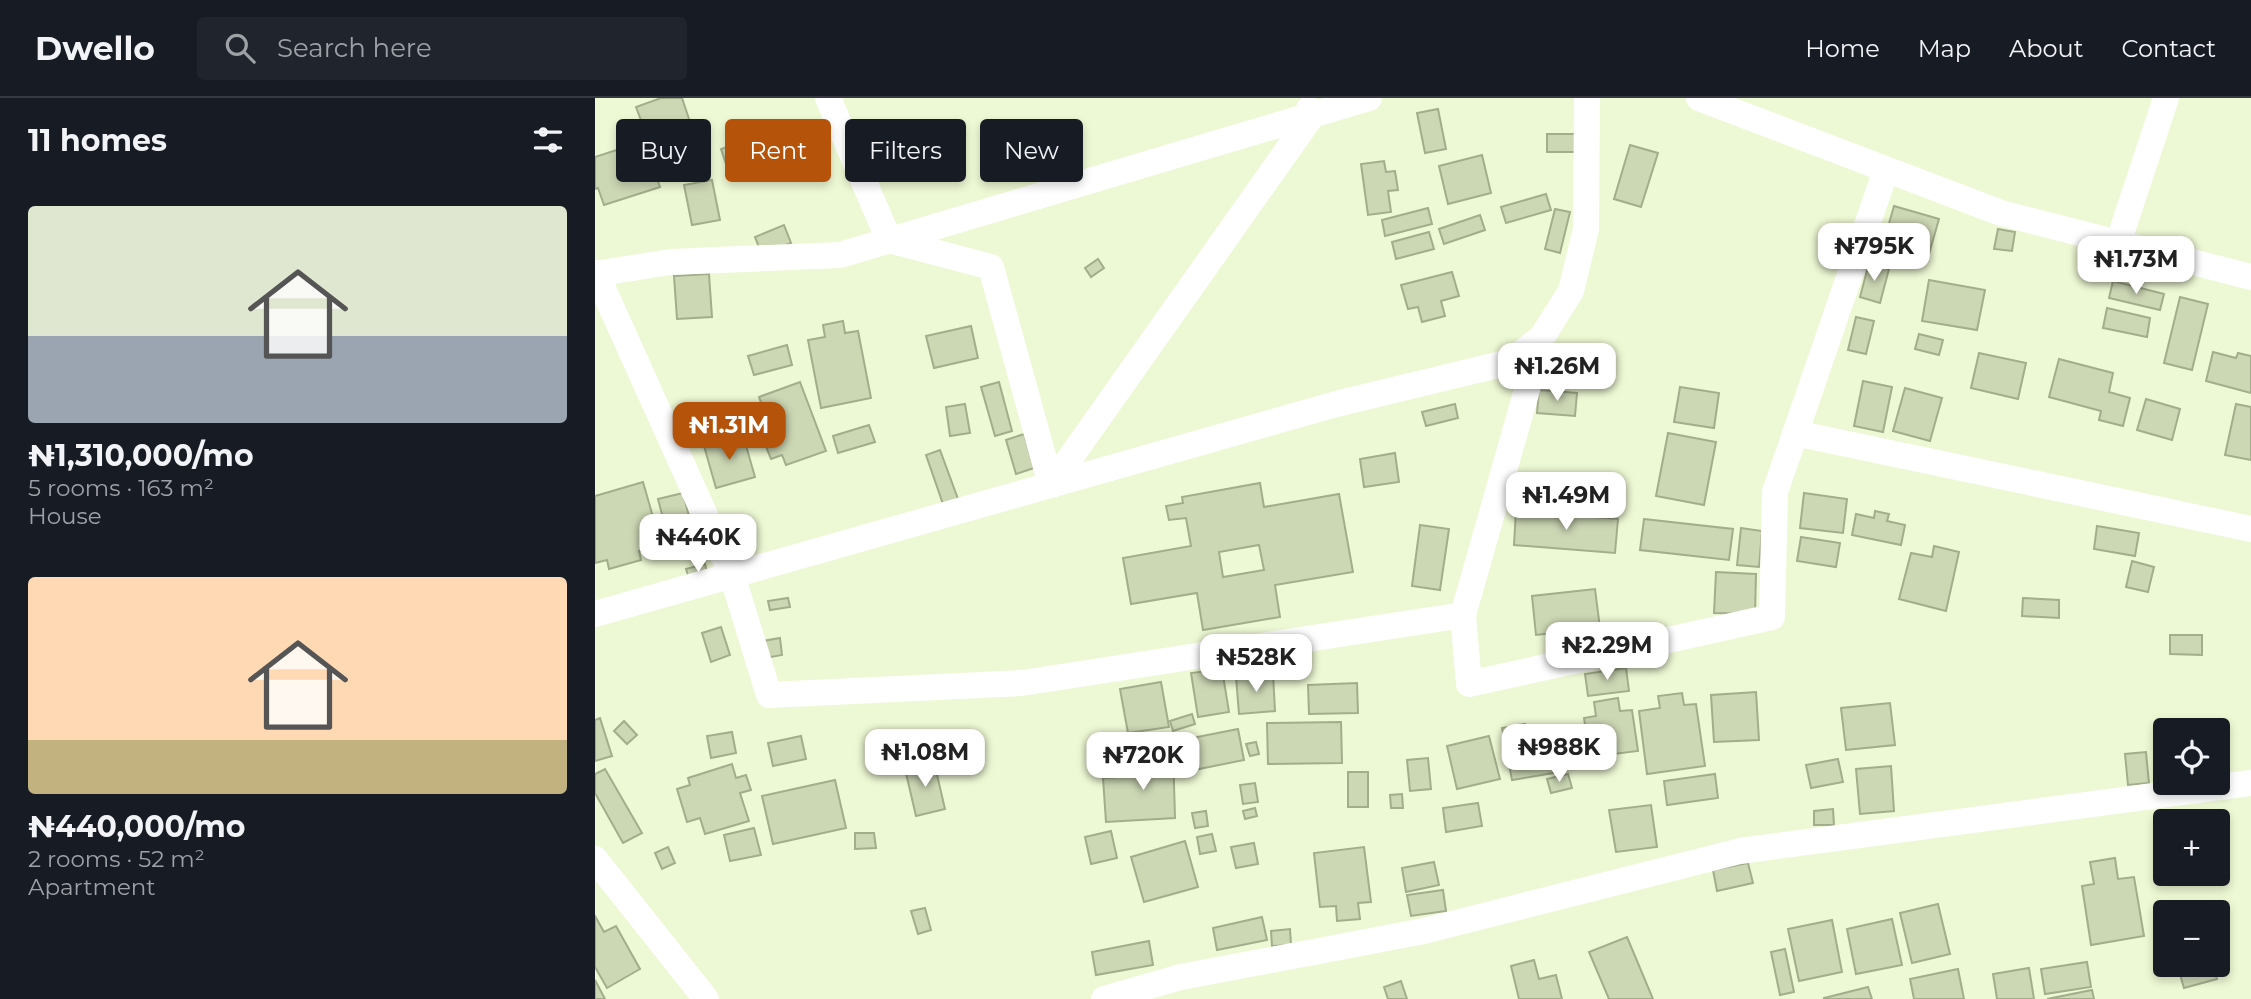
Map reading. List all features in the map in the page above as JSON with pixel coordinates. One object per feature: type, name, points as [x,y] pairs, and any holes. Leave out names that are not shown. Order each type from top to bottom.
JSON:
[{"type":"street","points":[[828,98],[890,240]]},
{"type":"street","points":[[1369,98],[1311,112],[840,255],[670,262],[595,273],[732,575],[769,695],[1022,683],[1463,615]]},
{"type":"street","points":[[1587,98],[1586,229],[1571,290],[1542,338],[1463,615],[1469,684],[1772,617],[1775,492],[1886,170]]},
{"type":"street","points":[[1699,98],[2001,213],[2251,277]]},
{"type":"street","points":[[2118,243],[2166,98]]},
{"type":"street","points":[[1051,485],[1311,112]]},
{"type":"street","points":[[890,240],[991,267],[1051,485]]},
{"type":"street","points":[[595,614],[1340,403],[1510,362],[1542,338]]},
{"type":"street","points":[[1795,433],[2251,529]]},
{"type":"street","points":[[1104,999],[1181,977],[1424,930],[1740,851],[2251,783]]},
{"type":"street","points":[[596,862],[706,999]]},
{"type":"building","points":[[661,98],[682,98],[689,119],[641,119],[636,107]]},
{"type":"building","points":[[1438,109],[1446,149],[1425,153],[1417,113]]},
{"type":"building","points":[[1547,134],[1575,134],[1575,152],[1547,152]]},
{"type":"building","points":[[1630,145],[1658,153],[1641,207],[1614,199]]},
{"type":"building","points":[[616,150],[616,182],[658,182],[660,187],[604,205],[598,188],[595,189],[595,157]]},
{"type":"building","points":[[1482,155],[1491,193],[1448,204],[1439,166]]},
{"type":"building","points":[[1384,161],[1386,172],[1395,171],[1398,190],[1388,191],[1391,212],[1368,215],[1361,164]]},
{"type":"building","points":[[711,180],[720,220],[692,225],[684,185]]},
{"type":"building","points":[[1546,194],[1551,210],[1506,223],[1501,207]]},
{"type":"building","points":[[1894,206],[1939,219],[1927,261],[1882,248]]},
{"type":"building","points":[[1428,208],[1432,224],[1385,236],[1382,220]]},
{"type":"building","points":[[1555,209],[1570,212],[1560,253],[1545,249]]},
{"type":"building","points":[[1480,215],[1485,230],[1444,244],[1439,229]]},
{"type":"building","points":[[784,225],[791,243],[762,255],[755,237]]},
{"type":"building","points":[[1998,229],[2015,232],[2012,251],[1994,249]]},
{"type":"building","points":[[1429,232],[1434,249],[1396,259],[1392,242]]},
{"type":"building","points":[[1098,259],[1104,268],[1091,277],[1085,268]]},
{"type":"building","points":[[1869,263],[1889,269],[1880,303],[1860,297]]},
{"type":"building","points":[[1452,272],[1459,296],[1441,301],[1445,316],[1422,322],[1418,307],[1408,309],[1401,285]]},
{"type":"building","points":[[709,274],[712,317],[677,319],[674,276]]},
{"type":"building","points":[[1929,280],[1985,290],[1977,330],[1922,321]]},
{"type":"building","points":[[2113,281],[2164,294],[2160,310],[2109,298]]},
{"type":"building","points":[[2180,297],[2208,304],[2192,370],[2164,363]]},
{"type":"building","points":[[2107,308],[2150,318],[2147,337],[2103,328]]},
{"type":"building","points":[[1856,317],[1874,321],[1866,354],[1848,350]]},
{"type":"building","points":[[843,321],[845,333],[858,331],[871,398],[821,408],[808,340],[825,337],[823,325]]},
{"type":"building","points":[[971,326],[978,358],[934,368],[926,336]]},
{"type":"building","points":[[1919,334],[1943,340],[1939,355],[1915,349]]},
{"type":"building","points":[[787,345],[792,365],[754,375],[748,356]]},
{"type":"building","points":[[2213,352],[2236,358],[2238,353],[2251,356],[2251,393],[2206,381]]},
{"type":"building","points":[[1979,353],[2026,363],[2018,399],[1971,388]]},
{"type":"building","points":[[2059,359],[2113,373],[2109,392],[2130,398],[2123,426],[2099,420],[2101,411],[2049,397]]},
{"type":"building","points":[[1863,381],[1892,387],[1883,432],[1854,426]]},
{"type":"building","points":[[800,382],[826,451],[786,465],[782,455],[771,459],[754,417],[765,413],[759,397]]},
{"type":"building","points":[[999,382],[1012,431],[995,436],[981,387]]},
{"type":"building","points":[[1680,387],[1719,393],[1714,428],[1674,422]]},
{"type":"building","points":[[1905,388],[1942,398],[1930,441],[1893,431]]},
{"type":"building","points":[[1539,390],[1577,393],[1575,416],[1537,413]]},
{"type":"building","points":[[2146,399],[2180,409],[2172,440],[2137,430]]},
{"type":"building","points":[[965,404],[970,433],[950,436],[946,407]]},
{"type":"building","points":[[1455,404],[1458,418],[1426,426],[1422,412]]},
{"type":"building","points":[[2236,404],[2251,407],[2251,460],[2225,455]]},
{"type":"building","points":[[869,425],[875,442],[838,453],[833,436]]},
{"type":"building","points":[[1668,433],[1716,442],[1704,505],[1656,496]]},
{"type":"building","points":[[1024,434],[1034,468],[1016,474],[1006,440]]},
{"type":"building","points":[[743,435],[755,477],[716,488],[704,446]]},
{"type":"building","points":[[940,450],[958,499],[943,504],[926,455]]},
{"type":"building","points":[[1395,453],[1399,482],[1364,487],[1360,459]]},
{"type":"building","points":[[643,482],[661,545],[639,551],[641,560],[609,569],[607,560],[595,563],[595,496]]},
{"type":"building","points":[[1260,483],[1264,507],[1339,494],[1353,572],[1275,585],[1280,617],[1203,630],[1197,593],[1131,604],[1123,558],[1191,546],[1186,518],[1169,520],[1166,506],[1183,503],[1182,497]],"holes":[[[1259,545],[1264,570],[1223,577],[1219,552]]]},
{"type":"building","points":[[683,493],[690,520],[665,526],[658,499]]},
{"type":"building","points":[[1804,493],[1847,499],[1843,533],[1800,528]]},
{"type":"building","points":[[1516,510],[1618,519],[1615,553],[1514,545]]},
{"type":"building","points":[[1875,511],[1889,514],[1887,521],[1905,525],[1901,545],[1852,535],[1856,514],[1874,518]]},
{"type":"building","points":[[1644,519],[1733,529],[1729,560],[1640,550]]},
{"type":"building","points":[[1420,525],[1449,529],[1440,590],[1412,586]]},
{"type":"building","points":[[2097,526],[2139,533],[2135,556],[2094,549]]},
{"type":"building","points":[[1741,528],[1762,531],[1759,567],[1737,565]]},
{"type":"building","points":[[1801,537],[1840,543],[1836,567],[1797,561]]},
{"type":"building","points":[[1934,546],[1959,552],[1946,611],[1899,599],[1911,553],[1932,557]]},
{"type":"building","points":[[2132,561],[2154,567],[2148,592],[2126,587]]},
{"type":"building","points":[[705,564],[709,580],[691,585],[686,569]]},
{"type":"building","points":[[1716,572],[1756,574],[1755,614],[1714,613]]},
{"type":"building","points":[[1595,589],[1600,628],[1536,635],[1532,596]]},
{"type":"building","points":[[788,598],[790,607],[770,610],[768,601]]},
{"type":"building","points":[[2023,598],[2059,600],[2059,618],[2022,616]]},
{"type":"building","points":[[721,627],[730,655],[711,662],[702,633]]},
{"type":"building","points":[[2170,635],[2202,635],[2202,655],[2170,654]]},
{"type":"building","points":[[780,638],[782,655],[759,659],[757,642]]},
{"type":"building","points":[[1626,668],[1629,691],[1588,696],[1585,674]]},
{"type":"building","points":[[1222,669],[1229,712],[1198,717],[1191,673]]},
{"type":"building","points":[[1273,674],[1275,711],[1239,714],[1236,677]]},
{"type":"building","points":[[1161,682],[1169,727],[1128,733],[1120,689]]},
{"type":"building","points":[[1357,683],[1358,713],[1309,714],[1308,685]]},
{"type":"building","points":[[1756,692],[1759,740],[1714,742],[1711,695]]},
{"type":"building","points":[[1682,693],[1684,705],[1696,704],[1705,766],[1647,774],[1639,711],[1660,708],[1658,696]]},
{"type":"building","points":[[1618,698],[1620,711],[1632,710],[1638,751],[1590,757],[1584,718],[1596,716],[1594,702]]},
{"type":"building","points":[[1890,703],[1895,745],[1846,750],[1841,708]]},
{"type":"building","points":[[1192,714],[1195,724],[1173,731],[1170,721]]},
{"type":"building","points":[[600,718],[612,756],[595,761],[595,720]]},
{"type":"building","points":[[624,721],[637,735],[627,744],[614,731]]},
{"type":"building","points":[[1341,722],[1342,763],[1268,764],[1267,723]]},
{"type":"building","points":[[1525,724],[1527,733],[1558,727],[1566,771],[1512,780],[1502,728]]},
{"type":"building","points":[[1238,729],[1244,760],[1194,770],[1187,739]]},
{"type":"building","points":[[732,732],[736,753],[711,758],[707,736]]},
{"type":"building","points":[[801,736],[806,759],[773,766],[768,743]]},
{"type":"building","points":[[1489,736],[1500,779],[1457,789],[1447,746]]},
{"type":"building","points":[[1256,742],[1259,754],[1250,756],[1246,744]]},
{"type":"building","points":[[1586,748],[1588,762],[1569,766],[1567,751]]},
{"type":"building","points":[[1173,750],[1175,818],[1106,822],[1103,778],[1150,775],[1149,751]]},
{"type":"building","points":[[2146,752],[2149,783],[2128,785],[2125,754]]},
{"type":"building","points":[[1428,758],[1431,789],[1410,791],[1407,760]]},
{"type":"building","points":[[1838,759],[1843,782],[1811,788],[1806,765]]},
{"type":"building","points":[[934,762],[945,809],[916,816],[905,769]]},
{"type":"building","points":[[732,764],[736,778],[746,775],[751,790],[740,793],[749,821],[705,834],[700,818],[687,822],[677,789],[690,785],[688,778]]},
{"type":"building","points":[[1891,766],[1894,811],[1860,814],[1856,769]]},
{"type":"building","points":[[605,769],[642,833],[623,843],[595,793],[595,774]]},
{"type":"building","points":[[1348,772],[1368,772],[1368,807],[1348,807]]},
{"type":"building","points":[[1568,774],[1572,788],[1551,793],[1547,779]]},
{"type":"building","points":[[1715,774],[1718,798],[1667,805],[1664,781]]},
{"type":"building","points":[[835,780],[846,828],[773,844],[762,796]]},
{"type":"building","points":[[1255,783],[1258,802],[1243,804],[1240,785]]},
{"type":"building","points":[[1402,794],[1403,808],[1391,808],[1390,795]]},
{"type":"building","points":[[1478,803],[1482,826],[1446,832],[1443,808]]},
{"type":"building","points":[[1651,805],[1657,847],[1616,852],[1609,810]]},
{"type":"building","points":[[1255,808],[1257,816],[1245,819],[1243,811]]},
{"type":"building","points":[[1833,809],[1834,825],[1814,825],[1814,811]]},
{"type":"building","points":[[1206,811],[1208,826],[1195,828],[1192,813]]},
{"type":"building","points":[[754,828],[761,855],[730,861],[724,835]]},
{"type":"building","points":[[1111,831],[1117,858],[1091,864],[1085,837]]},
{"type":"building","points":[[855,833],[874,833],[876,848],[855,849]]},
{"type":"building","points":[[1212,834],[1216,851],[1200,854],[1197,837]]},
{"type":"building","points":[[1185,841],[1198,887],[1144,902],[1131,857]]},
{"type":"building","points":[[1254,843],[1258,864],[1236,868],[1231,847]]},
{"type":"building","points":[[668,847],[675,863],[662,869],[655,853]]},
{"type":"building","points":[[1364,847],[1371,902],[1358,903],[1360,919],[1337,921],[1336,906],[1320,907],[1314,853]]},
{"type":"building","points":[[2115,858],[2118,879],[2134,877],[2144,936],[2091,945],[2082,886],[2094,884],[2090,862]]},
{"type":"building","points":[[1434,862],[1439,885],[1406,892],[1402,868]]},
{"type":"building","points":[[1748,863],[1753,883],[1717,891],[1713,870]]},
{"type":"building","points":[[1443,890],[1446,911],[1411,916],[1407,895]]},
{"type":"building","points":[[1938,904],[1950,954],[1912,963],[1900,913]]},
{"type":"building","points":[[925,908],[931,930],[918,934],[911,911]]},
{"type":"building","points":[[595,916],[604,932],[616,926],[640,969],[607,988],[595,967]]},
{"type":"building","points":[[1262,917],[1267,940],[1217,950],[1213,928]]},
{"type":"building","points":[[1892,919],[1902,965],[1856,974],[1847,929]]},
{"type":"building","points":[[1832,920],[1842,972],[1799,981],[1788,929]]},
{"type":"building","points":[[1290,929],[1291,945],[1272,946],[1271,931]]},
{"type":"building","points":[[1627,937],[1653,999],[1609,999],[1589,952]]},
{"type":"building","points":[[1149,941],[1153,965],[1096,975],[1092,952]]},
{"type":"building","points":[[1785,949],[1794,992],[1780,995],[1771,952]]},
{"type":"building","points":[[1534,960],[1539,979],[1556,975],[1562,999],[1519,999],[1511,966]]},
{"type":"building","points":[[2087,962],[2091,987],[2045,994],[2041,969]]},
{"type":"building","points":[[2029,968],[2034,999],[1997,999],[1993,974]]},
{"type":"building","points":[[1958,969],[1964,999],[1914,999],[1910,979]]},
{"type":"building","points":[[2181,977],[2216,977],[2217,979],[2184,988]]},
{"type":"building","points":[[595,980],[605,999],[595,999]]},
{"type":"building","points":[[1401,981],[1407,999],[1388,999],[1384,987]]},
{"type":"building","points":[[1868,987],[1872,999],[1824,999],[1824,998]]},
{"type":"building","points":[[2092,990],[2094,999],[2047,999]]}]
